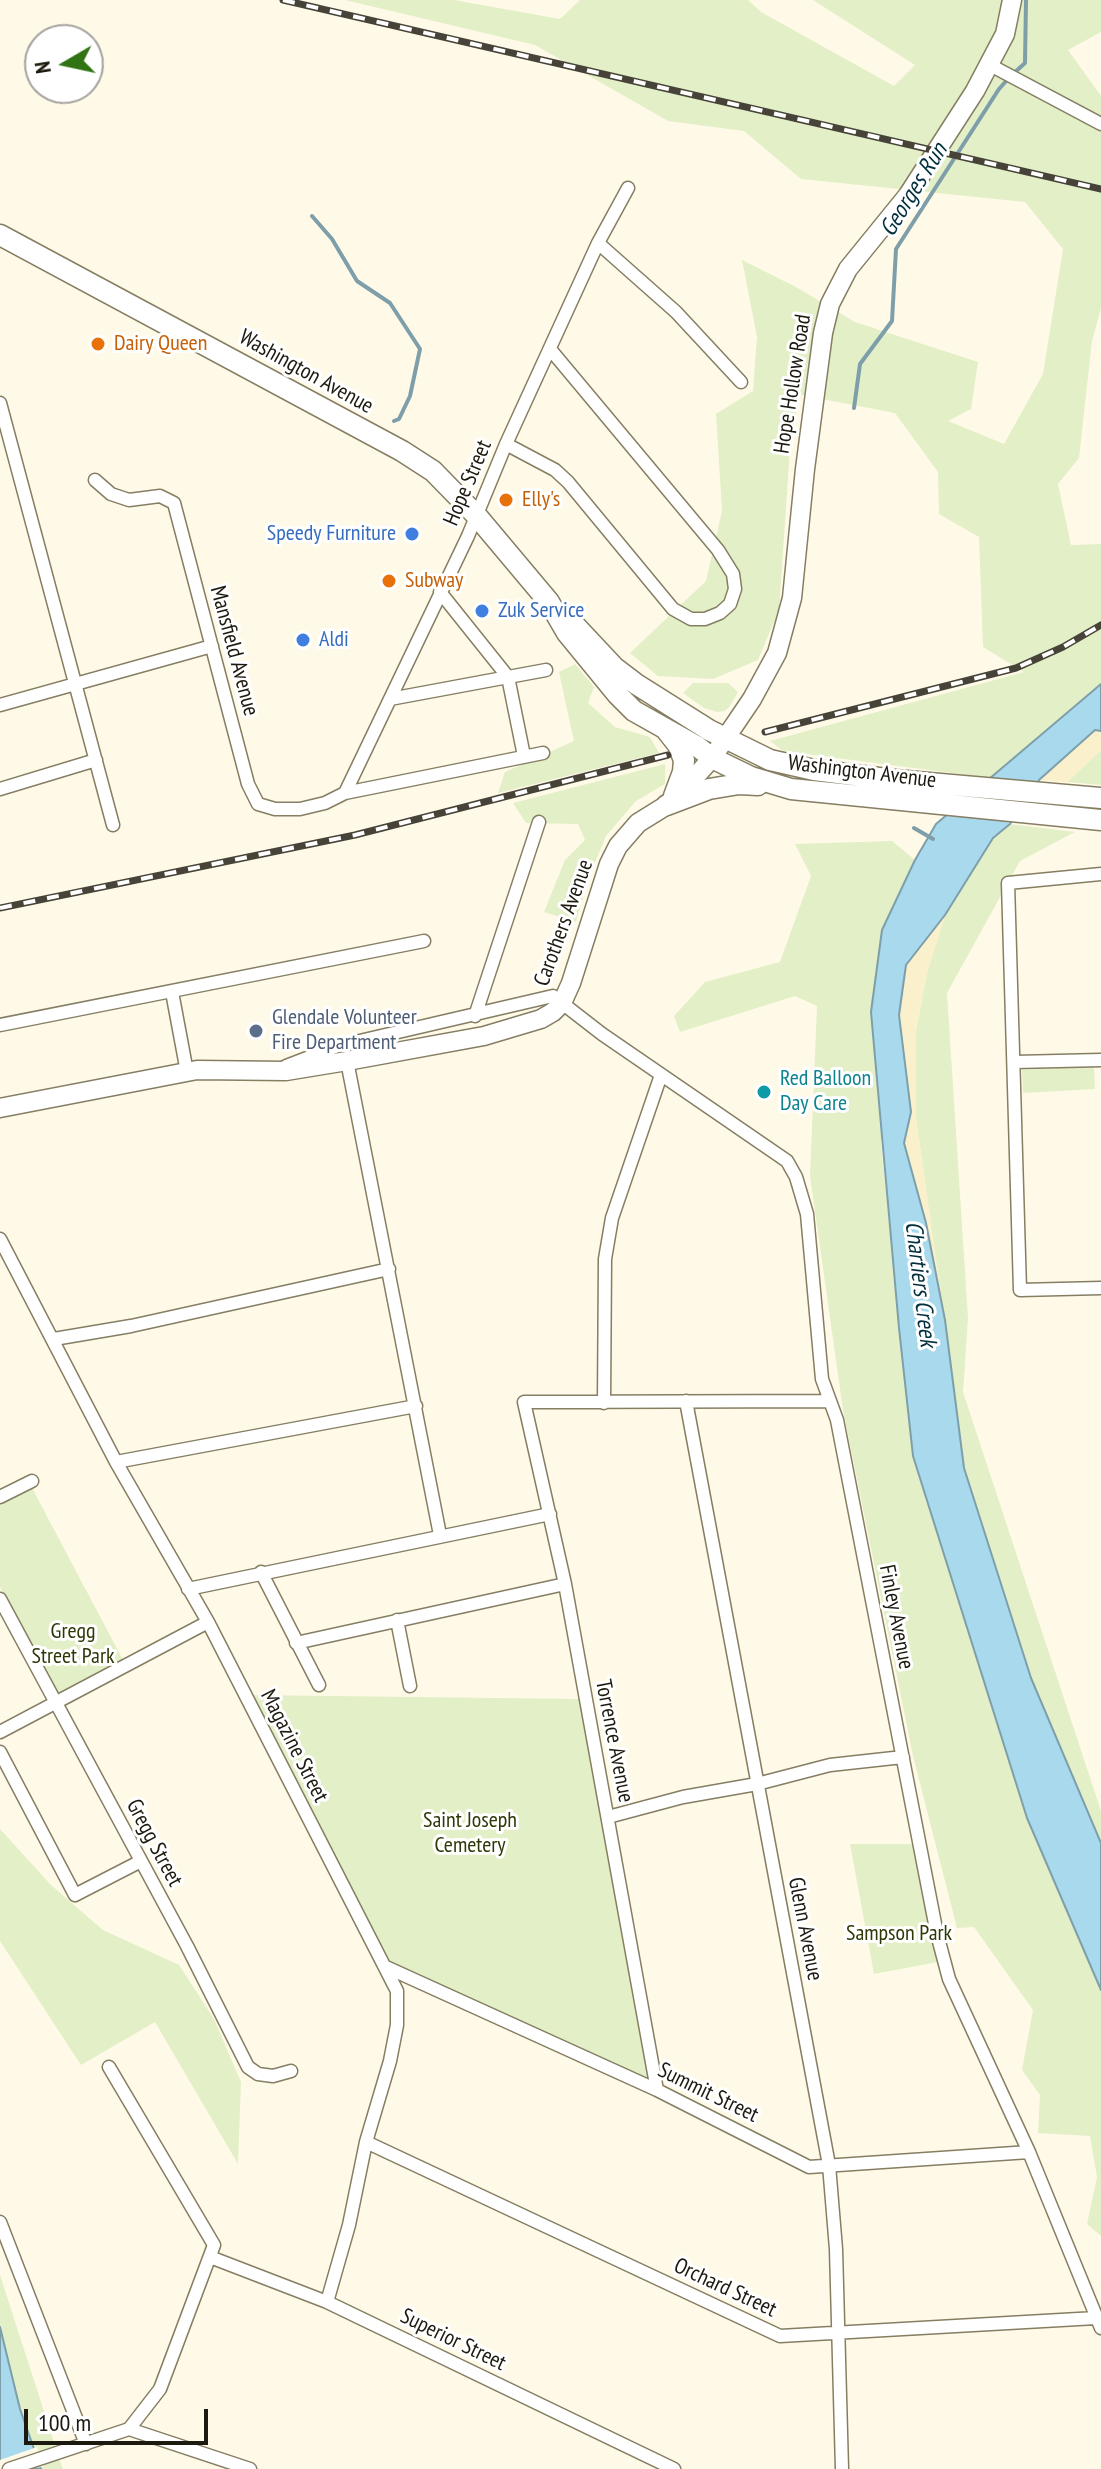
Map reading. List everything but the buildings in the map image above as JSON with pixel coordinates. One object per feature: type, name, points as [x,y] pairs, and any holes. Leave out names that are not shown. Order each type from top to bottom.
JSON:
[{"type":"main road","name":"Washington Avenue","points":[[0,235],[402,451],[433,471],[476,515],[549,602],[577,626],[615,668],[636,684],[753,753],[779,763],[895,780],[1101,798]]},
{"type":"main road","name":"Washington Avenue","points":[[549,602],[567,633],[634,711],[712,758],[770,784],[801,791],[883,800],[1099,820]]},
{"type":"main road","points":[[665,728],[678,745],[684,760],[683,772],[671,800]]},
{"type":"main road","points":[[671,800],[739,784],[770,784]]},
{"type":"street","name":"Hope Hollow Road","points":[[712,758],[767,674],[789,617],[805,469],[823,333],[830,304],[848,269],[926,170],[996,68],[1012,0]]},
{"type":"street","points":[[996,68],[1101,124]]},
{"type":"street","name":"Hope Street","points":[[345,793],[476,515],[598,243],[628,188]]},
{"type":"street","points":[[598,243],[676,312],[741,382]]},
{"type":"street","points":[[506,444],[555,470],[568,482],[673,609],[691,619],[705,619],[720,613],[730,604],[735,589],[733,574],[718,550],[550,349]]},
{"type":"street","points":[[0,403],[113,825]]},
{"type":"street","name":"Mansfield Avenue","points":[[95,480],[111,494],[129,500],[160,496],[174,503],[248,784],[258,804],[275,809],[300,809],[325,803],[345,793]]},
{"type":"street","points":[[440,592],[508,677],[524,756]]},
{"type":"street","points":[[0,705],[212,646]]},
{"type":"street","points":[[390,699],[546,670]]},
{"type":"street","points":[[345,793],[543,753]]},
{"type":"street","name":"Carothers Avenue","points":[[0,1108],[187,1072],[276,1071],[347,1061],[484,1036],[541,1019],[562,1003],[571,983],[609,864],[618,846],[638,823],[687,786],[712,758]]},
{"type":"street","points":[[0,789],[96,760]]},
{"type":"street","points":[[475,1016],[539,822]]},
{"type":"street","points":[[1096,874],[1008,883],[1020,1290],[1101,1288]]},
{"type":"street","points":[[0,1025],[424,941]]},
{"type":"street","points":[[172,992],[187,1072]]},
{"type":"street","points":[[276,1071],[338,1046],[475,1016],[546,996],[553,996],[562,1003]]},
{"type":"street","name":"Finley Avenue","points":[[562,1003],[579,1018],[787,1161],[796,1177],[807,1214],[822,1379],[837,1420],[937,1934],[949,1979],[1029,2152],[1099,2323]]},
{"type":"street","points":[[1015,1062],[1101,1060]]},
{"type":"street","points":[[347,1061],[440,1535]]},
{"type":"street","points":[[661,1075],[609,1231],[605,1259],[604,1403],[830,1401]]},
{"type":"street","name":"Magazine Street","points":[[2,1250],[54,1339],[116,1462],[208,1622],[397,1991],[397,2025],[390,2061],[366,2142],[349,2225],[327,2302]]},
{"type":"street","points":[[54,1339],[146,1323],[389,1269]]},
{"type":"street","name":"Glenn Avenue","points":[[686,1401],[829,2165],[836,2249],[842,2469]]},
{"type":"street","name":"Torrence Avenue","points":[[604,1403],[524,1402],[565,1584],[657,2090]]},
{"type":"street","points":[[116,1462],[416,1406]]},
{"type":"street","points":[[0,1497],[32,1481]]},
{"type":"street","points":[[188,1589],[550,1514]]},
{"type":"street","points":[[261,1572],[319,1685]]},
{"type":"street","points":[[296,1643],[565,1584]]},
{"type":"street","name":"Gregg Street","points":[[0,1599],[248,2067],[258,2074],[273,2076],[291,2071]]},
{"type":"street","points":[[397,1620],[410,1686]]},
{"type":"street","points":[[0,1732],[208,1622]]},
{"type":"street","points":[[0,1752],[75,1895],[141,1861]]},
{"type":"street","points":[[608,1817],[830,1765],[903,1757]]},
{"type":"street","name":"Summit Street","points":[[386,1967],[657,2090],[809,2167],[1029,2152]]},
{"type":"street","points":[[9,2469],[129,2429],[160,2389],[214,2245],[109,2067]]},
{"type":"street","name":"Orchard Street","points":[[366,2142],[780,2336],[1099,2323]]},
{"type":"street","points":[[0,2222],[86,2444]]},
{"type":"street","name":"Superior Street","points":[[210,2257],[327,2302],[674,2469]]},
{"type":"street","points":[[129,2429],[250,2469]]},
{"type":"green space","points":[[345,0],[454,0],[560,19],[580,0],[748,0],[761,12],[894,86],[915,65],[813,0],[1101,0],[1101,32],[1068,50],[1101,96],[1101,308],[1092,341],[1079,458],[1058,484],[1071,545],[1101,544],[1101,685],[990,778],[783,751],[770,741],[1024,672],[983,647],[979,537],[939,514],[938,472],[895,413],[801,395],[791,434],[779,610],[758,660],[713,679],[658,676],[630,653],[706,581],[722,511],[716,414],[753,391],[757,337],[742,260],[855,322],[978,362],[971,409],[948,421],[1004,444],[1043,374],[1063,249],[1025,202],[801,179],[744,131],[668,121],[535,45]]},
{"type":"green space","points":[[575,664],[594,687],[588,703],[615,727],[650,737],[659,753],[498,793],[505,772],[574,741],[559,672]]},
{"type":"green space","points":[[693,683],[728,683],[738,692],[725,711],[717,712],[704,708],[683,693]]},
{"type":"green space","points":[[1101,750],[1101,785],[1067,782]]},
{"type":"green space","points":[[665,764],[665,784],[636,801],[606,836],[589,877],[576,922],[544,912],[565,860],[585,840],[578,824],[526,823],[513,803]]},
{"type":"green space","points":[[1010,824],[1075,832],[1020,861],[947,993],[968,1318],[963,1392],[1101,1811],[1101,1843],[1031,1678],[964,1468],[916,1118],[916,1031],[927,973],[945,915],[993,838]]},
{"type":"green space","points":[[892,841],[915,860],[882,930],[881,1144],[913,1456],[1027,1818],[1101,1990],[1101,2236],[1087,2224],[1097,2177],[1090,2136],[1038,2133],[1040,2095],[1022,2070],[1033,2010],[974,1927],[957,1928],[913,1756],[843,1410],[810,1176],[817,1006],[795,996],[680,1032],[674,1016],[705,982],[780,962],[811,876],[795,844]]},
{"type":"green space","points":[[1094,1066],[1095,1089],[1023,1093],[1022,1070]]},
{"type":"green space","name":"Gregg Street Park","points":[[31,1486],[124,1662],[58,1696],[0,1587],[0,1501]]},
{"type":"green space","name":"Saint Joseph Cemetery","points":[[250,1695],[579,1699],[650,2082],[390,1964]]},
{"type":"green space","points":[[0,1829],[51,1885],[103,1930],[179,1965],[214,2019],[241,2082],[238,2164],[155,2022],[81,2065],[0,1941]]},
{"type":"green space","name":"Sampson Park","points":[[850,1844],[913,1844],[938,1962],[874,1974]]},
{"type":"green space","points":[[0,2275],[63,2469],[41,2469],[20,2409],[0,2327]]},
{"type":"sand","points":[[1095,729],[1101,731],[1101,750],[1067,782],[1039,780]]},
{"type":"sand","points":[[945,915],[927,973],[916,1030],[916,1118],[945,1320],[926,1223],[904,1143],[911,1112],[899,1015],[906,965]]},
{"type":"water","name":"Chartiers Creek","points":[[1101,684],[1101,731],[1095,730],[1039,780],[1010,824],[993,838],[945,915],[906,965],[899,1015],[911,1112],[904,1143],[926,1223],[945,1320],[964,1468],[1031,1678],[1101,1843],[1101,1990],[1027,1818],[913,1456],[871,1012],[882,930],[936,824]]},
{"type":"water","points":[[0,2327],[20,2409],[41,2469],[0,2469]]},
{"type":"pier","points":[[37,2447],[44,2467],[0,2469],[0,2460]]},
{"type":"waterway","name":"Georges Run","points":[[1014,73],[1025,63],[1026,0]]},
{"type":"waterway","name":"Georges Run","points":[[854,408],[860,364],[892,321],[896,249],[1008,79]]},
{"type":"waterway","points":[[312,216],[332,239],[357,281],[390,303],[420,349],[410,396],[399,419],[394,421]]},
{"type":"waterway","points":[[914,828],[933,839]]},
{"type":"railway","points":[[283,0],[1101,189]]},
{"type":"railway","points":[[765,732],[1016,668],[1063,647],[1101,625]]},
{"type":"railway","points":[[0,908],[355,835],[668,755]]},
{"type":"place","name":"Dairy Queen","points":[[98,344]]},
{"type":"place","name":"Elly's","points":[[506,500]]},
{"type":"place","name":"Speedy Furniture","points":[[412,534]]},
{"type":"place","name":"Subway","points":[[389,581]]},
{"type":"place","name":"Zuk Service","points":[[482,611]]},
{"type":"place","name":"Aldi","points":[[303,640]]},
{"type":"place","name":"Glendale Volunteer Fire Department","points":[[256,1031]]},
{"type":"place","name":"Red Balloon Day Care","points":[[764,1092]]}]
